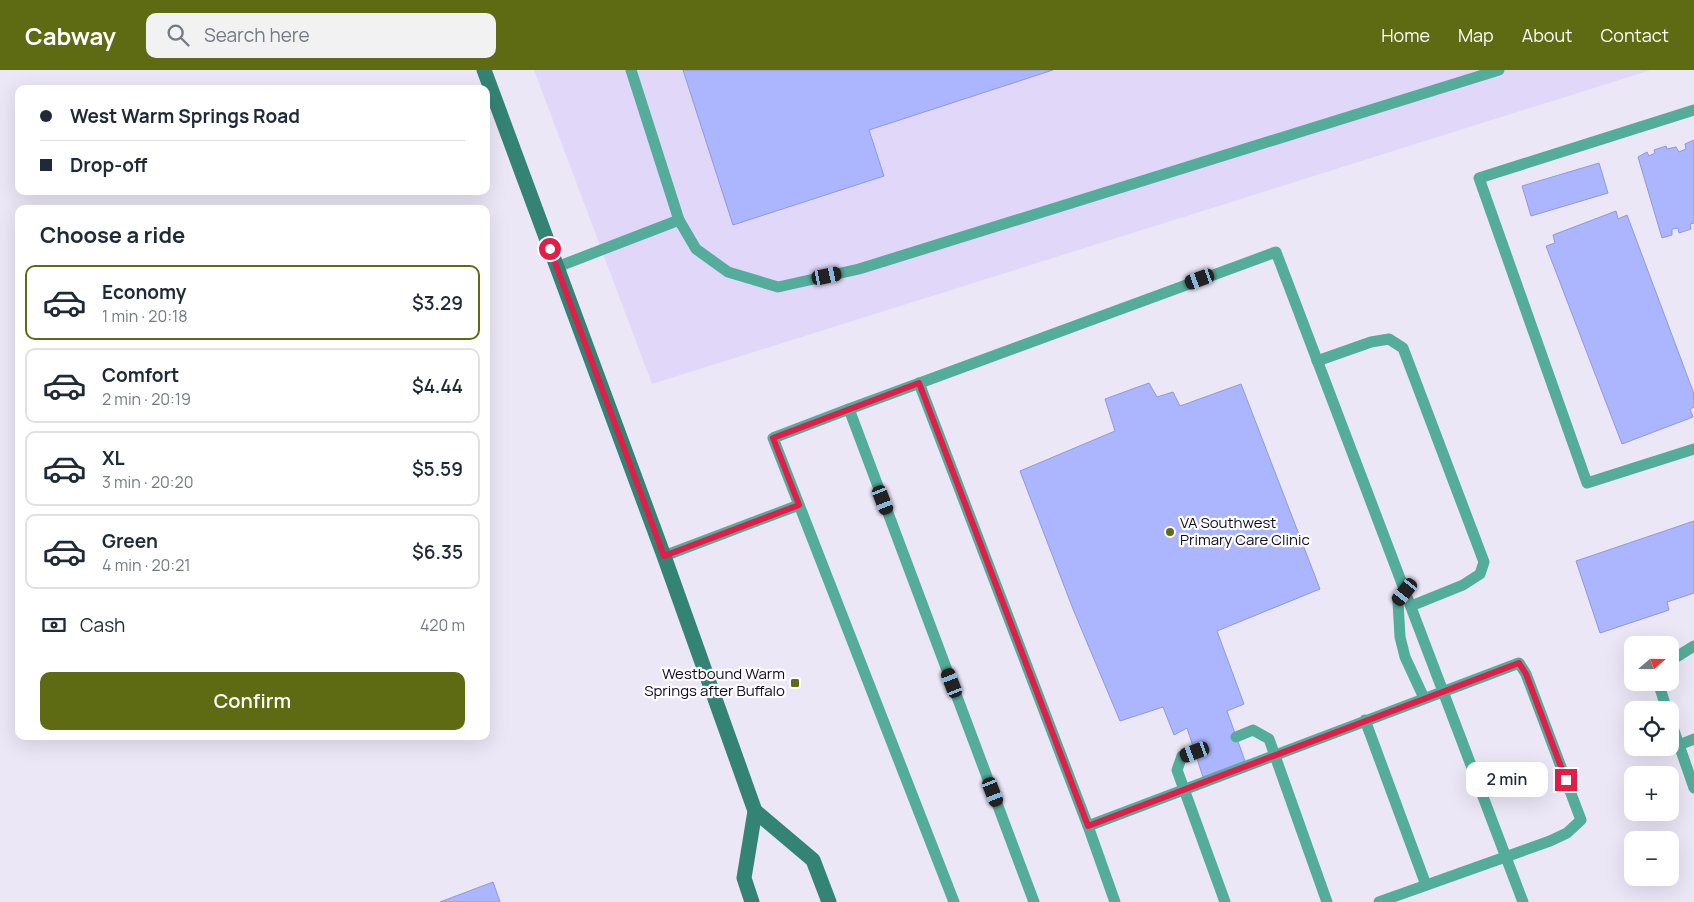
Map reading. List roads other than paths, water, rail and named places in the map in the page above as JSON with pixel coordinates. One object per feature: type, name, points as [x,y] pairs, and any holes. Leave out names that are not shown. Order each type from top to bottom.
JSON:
[{"type":"main road","points":[[484,70],[490,85]]},
{"type":"main road","points":[[490,86],[664,556],[755,811],[744,878],[752,902]]},
{"type":"main road","points":[[755,811],[813,860],[829,902]]},
{"type":"lane","points":[[631,70],[679,220],[696,250],[728,272],[778,287],[859,269],[1499,70]]},
{"type":"lane","points":[[1694,110],[1479,178],[1587,483],[1694,449]]},
{"type":"lane","points":[[557,267],[679,220]]},
{"type":"lane","points":[[954,902],[773,438],[1276,252],[1523,902]]},
{"type":"lane","points":[[1317,361],[1370,342],[1389,339],[1403,348],[1484,562],[1480,574],[1462,586],[1411,606]]},
{"type":"lane","points":[[919,383],[1088,826],[1115,902]]},
{"type":"lane","points":[[849,409],[1034,902]]},
{"type":"lane","points":[[664,556],[799,505]]},
{"type":"lane","points":[[1405,592],[1398,602],[1400,637],[1405,657],[1424,698]]},
{"type":"lane","points":[[1679,655],[1694,646]]},
{"type":"lane","points":[[1088,826],[1519,663],[1526,674],[1580,820],[1567,833],[1379,902]]},
{"type":"lane","points":[[1365,720],[1426,885]]},
{"type":"lane","points":[[1236,736],[1253,730],[1269,739],[1327,902]]},
{"type":"lane","points":[[1694,740],[1679,745],[1694,788]]},
{"type":"lane","points":[[1195,752],[1182,756],[1177,770],[1224,902]]},
{"type":"place","name":"VA Southwest Primary Care Clinic","points":[[1170,532]]},
{"type":"place","name":"Westbound Warm Springs after Buffalo","points":[[795,683]]}]
